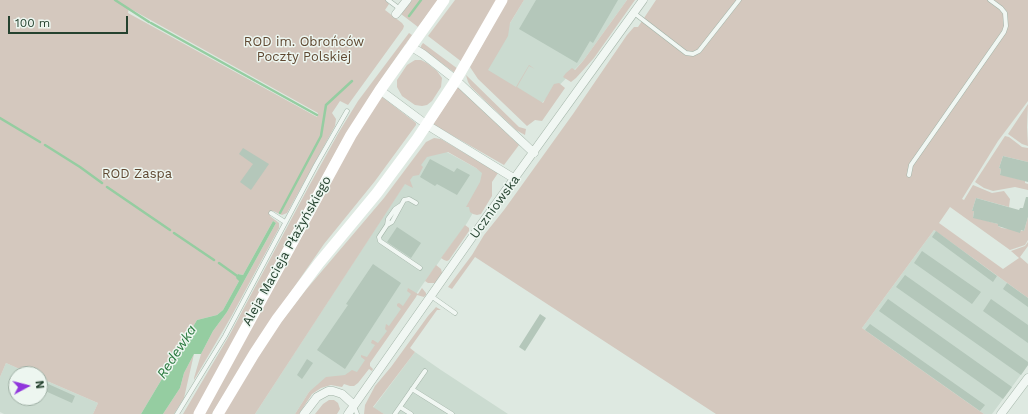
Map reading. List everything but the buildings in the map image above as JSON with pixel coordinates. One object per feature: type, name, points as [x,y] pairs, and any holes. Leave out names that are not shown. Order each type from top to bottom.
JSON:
[{"type":"main road","name":"Aleja Macieja Płażyńskiego","points":[[199,414],[351,135],[410,46],[444,0]]},
{"type":"main road","name":"Aleja Macieja Płażyńskiego","points":[[218,414],[250,360],[277,319],[377,192],[427,125],[456,80],[502,0]]},
{"type":"street","points":[[398,11],[407,0]]},
{"type":"street","name":"Uczniowska","points":[[348,414],[643,0]]},
{"type":"street","points":[[410,46],[423,54],[456,80],[534,153]]},
{"type":"street","points":[[380,90],[427,125],[515,179]]},
{"type":"street","points":[[1001,414],[1028,378]]},
{"type":"street","points":[[304,414],[317,397],[328,391],[342,394],[354,405]]},
{"type":"lane","points":[[388,0],[398,11]]},
{"type":"lane","points":[[634,12],[686,53],[693,54],[699,51],[739,0]]},
{"type":"lane","points":[[909,175],[911,165],[1004,32],[1006,26],[1005,13],[990,0]]},
{"type":"lane","points":[[177,414],[224,336],[347,111]]},
{"type":"lane","points":[[416,203],[408,199],[404,200],[401,205],[395,208],[388,219],[387,225],[379,237],[381,242],[420,268]]},
{"type":"lane","points":[[271,213],[285,222]]},
{"type":"lane","points":[[431,296],[455,313]]},
{"type":"lane","points":[[395,414],[424,371]]},
{"type":"lane","points":[[412,389],[452,414]]},
{"type":"lane","points":[[354,405],[357,414]]},
{"type":"lane","points":[[400,407],[411,414]]},
{"type":"shaded area","points":[[524,0],[627,0],[583,61],[538,107],[483,68]]},
{"type":"shaded area","points":[[436,146],[485,173],[474,211],[467,223],[363,372],[350,375],[309,392],[295,414],[255,414],[422,157]]},
{"type":"shaded area","points":[[273,221],[276,223],[227,312],[213,331],[201,354],[194,354],[184,373],[180,388],[163,414],[141,414],[197,320],[217,315],[223,310],[239,281],[236,278],[238,274],[243,275]]},
{"type":"shaded area","points":[[934,230],[1028,298],[1028,365],[992,414],[984,414],[862,328]]},
{"type":"shaded area","points":[[415,352],[508,414],[384,414],[373,408]]},
{"type":"shaded area","points":[[6,363],[13,366],[8,366],[8,406],[48,406],[48,381],[98,403],[93,414],[4,414],[0,412],[0,377]]},
{"type":"green space","name":"ROD Zaspa","points":[[0,0],[387,0],[386,1],[389,4],[385,10],[402,23],[404,26],[403,29],[348,105],[340,101],[332,113],[336,119],[335,126],[287,213],[282,215],[273,211],[271,213],[270,216],[279,223],[279,228],[231,317],[194,380],[201,354],[213,331],[227,312],[276,223],[273,221],[243,275],[238,274],[239,281],[223,310],[217,315],[197,320],[141,414],[93,414],[98,403],[48,381],[48,366],[13,366],[6,363],[0,377]],"holes":[[[129,8],[318,113],[317,117],[128,13]]]},
{"type":"green space","points":[[412,0],[438,0],[418,27],[401,14]]},
{"type":"green space","points":[[455,0],[497,0],[462,62],[428,36]]},
{"type":"green space","points":[[507,0],[524,0],[510,23],[508,36],[488,70],[516,87],[529,65],[535,69],[529,66],[517,87],[543,103],[554,84],[559,83],[565,88],[542,121],[535,120],[527,126],[478,79],[470,67]]},
{"type":"green space","points":[[627,0],[635,0],[594,58],[571,82],[563,77],[572,68],[575,70],[583,61]]},
{"type":"green space","points":[[656,0],[1028,0],[1028,101],[998,141],[962,199],[964,200],[973,185],[992,193],[1004,191],[1010,199],[1009,207],[976,198],[972,211],[974,211],[973,217],[998,224],[998,226],[1002,228],[1024,231],[1028,217],[1028,240],[1025,245],[1010,250],[950,207],[939,223],[1003,269],[1019,258],[1011,251],[1025,246],[1028,242],[1028,246],[1020,257],[1028,264],[1028,298],[934,230],[862,328],[984,414],[716,414],[475,257],[452,289],[448,287],[472,255],[484,235],[504,210],[573,114],[627,35],[634,27],[638,27]]},
{"type":"green space","points":[[409,33],[412,35],[381,79],[339,146],[194,414],[183,414],[229,336],[339,132],[358,101]]},
{"type":"green space","points":[[423,43],[458,69],[455,73],[421,48]]},
{"type":"green space","points":[[415,60],[421,60],[427,63],[437,71],[442,78],[441,87],[432,101],[427,105],[415,105],[402,96],[397,87],[397,80],[407,65]]},
{"type":"green space","points":[[466,75],[519,127],[526,129],[525,135],[516,130],[471,87]]},
{"type":"green space","points":[[457,88],[459,88],[519,145],[504,165],[434,125]]},
{"type":"green space","points":[[381,96],[416,123],[416,125],[375,181],[324,244],[256,342],[212,414],[204,414],[337,167]]},
{"type":"green space","points":[[1028,104],[1028,146],[1022,144],[1008,134]]},
{"type":"green space","points":[[1005,136],[1009,137],[1022,147],[1028,148],[1028,162],[1003,156],[999,168],[1001,169],[1000,174],[1025,181],[1025,183],[1028,184],[1028,190],[1015,187],[993,191],[984,188],[975,182]]},
{"type":"green space","points":[[434,138],[441,139],[498,173],[492,182],[492,196],[481,214],[473,214],[470,212],[469,207],[466,207],[480,182],[482,173],[448,152],[427,157],[421,165],[423,167],[419,175],[413,176],[410,180],[413,188],[405,184],[255,414],[222,414],[275,330],[305,291],[384,198],[426,142]]},
{"type":"green space","points":[[465,225],[469,228],[469,231],[449,260],[444,260],[441,258]]},
{"type":"green space","points":[[436,265],[441,269],[442,273],[435,283],[428,283],[425,281]]},
{"type":"green space","points":[[408,288],[418,294],[422,288],[426,295],[424,297],[417,295],[370,363],[370,366],[373,369],[372,371],[369,369],[354,386],[344,384],[342,387],[331,385],[321,388],[312,394],[299,414],[295,414],[309,392],[326,377],[345,375],[352,370],[357,372],[365,360],[361,357],[361,355],[367,357],[375,345],[371,343],[372,340],[378,343],[387,331],[385,329],[386,324],[389,326],[401,309],[397,306],[397,304],[399,303],[403,306],[411,294],[407,291]]},
{"type":"green space","points":[[436,307],[441,310],[437,310],[410,348],[415,352],[373,407],[384,414],[364,414],[365,405],[375,386]]},
{"type":"green space","points":[[194,354],[184,398],[174,414],[163,414],[180,388],[184,373]]},
{"type":"green space","points":[[329,400],[334,400],[338,403],[340,409],[337,414],[315,414],[323,404]]},
{"type":"waterway","points":[[115,0],[149,22]]},
{"type":"waterway","name":"Redewka","points":[[409,16],[421,0]]},
{"type":"waterway","points":[[151,23],[317,115]]},
{"type":"waterway","name":"Redewka","points":[[280,213],[321,136],[326,105],[352,81]]},
{"type":"waterway","points":[[0,118],[40,142]]},
{"type":"waterway","points":[[45,145],[102,183]]},
{"type":"waterway","points":[[107,187],[170,230]]},
{"type":"waterway","points":[[174,233],[214,260]]},
{"type":"waterway","points":[[219,263],[240,278]]},
{"type":"park label","name":"ROD im. Obrońców Poczty Polskiej","points":[[304,50]]}]
